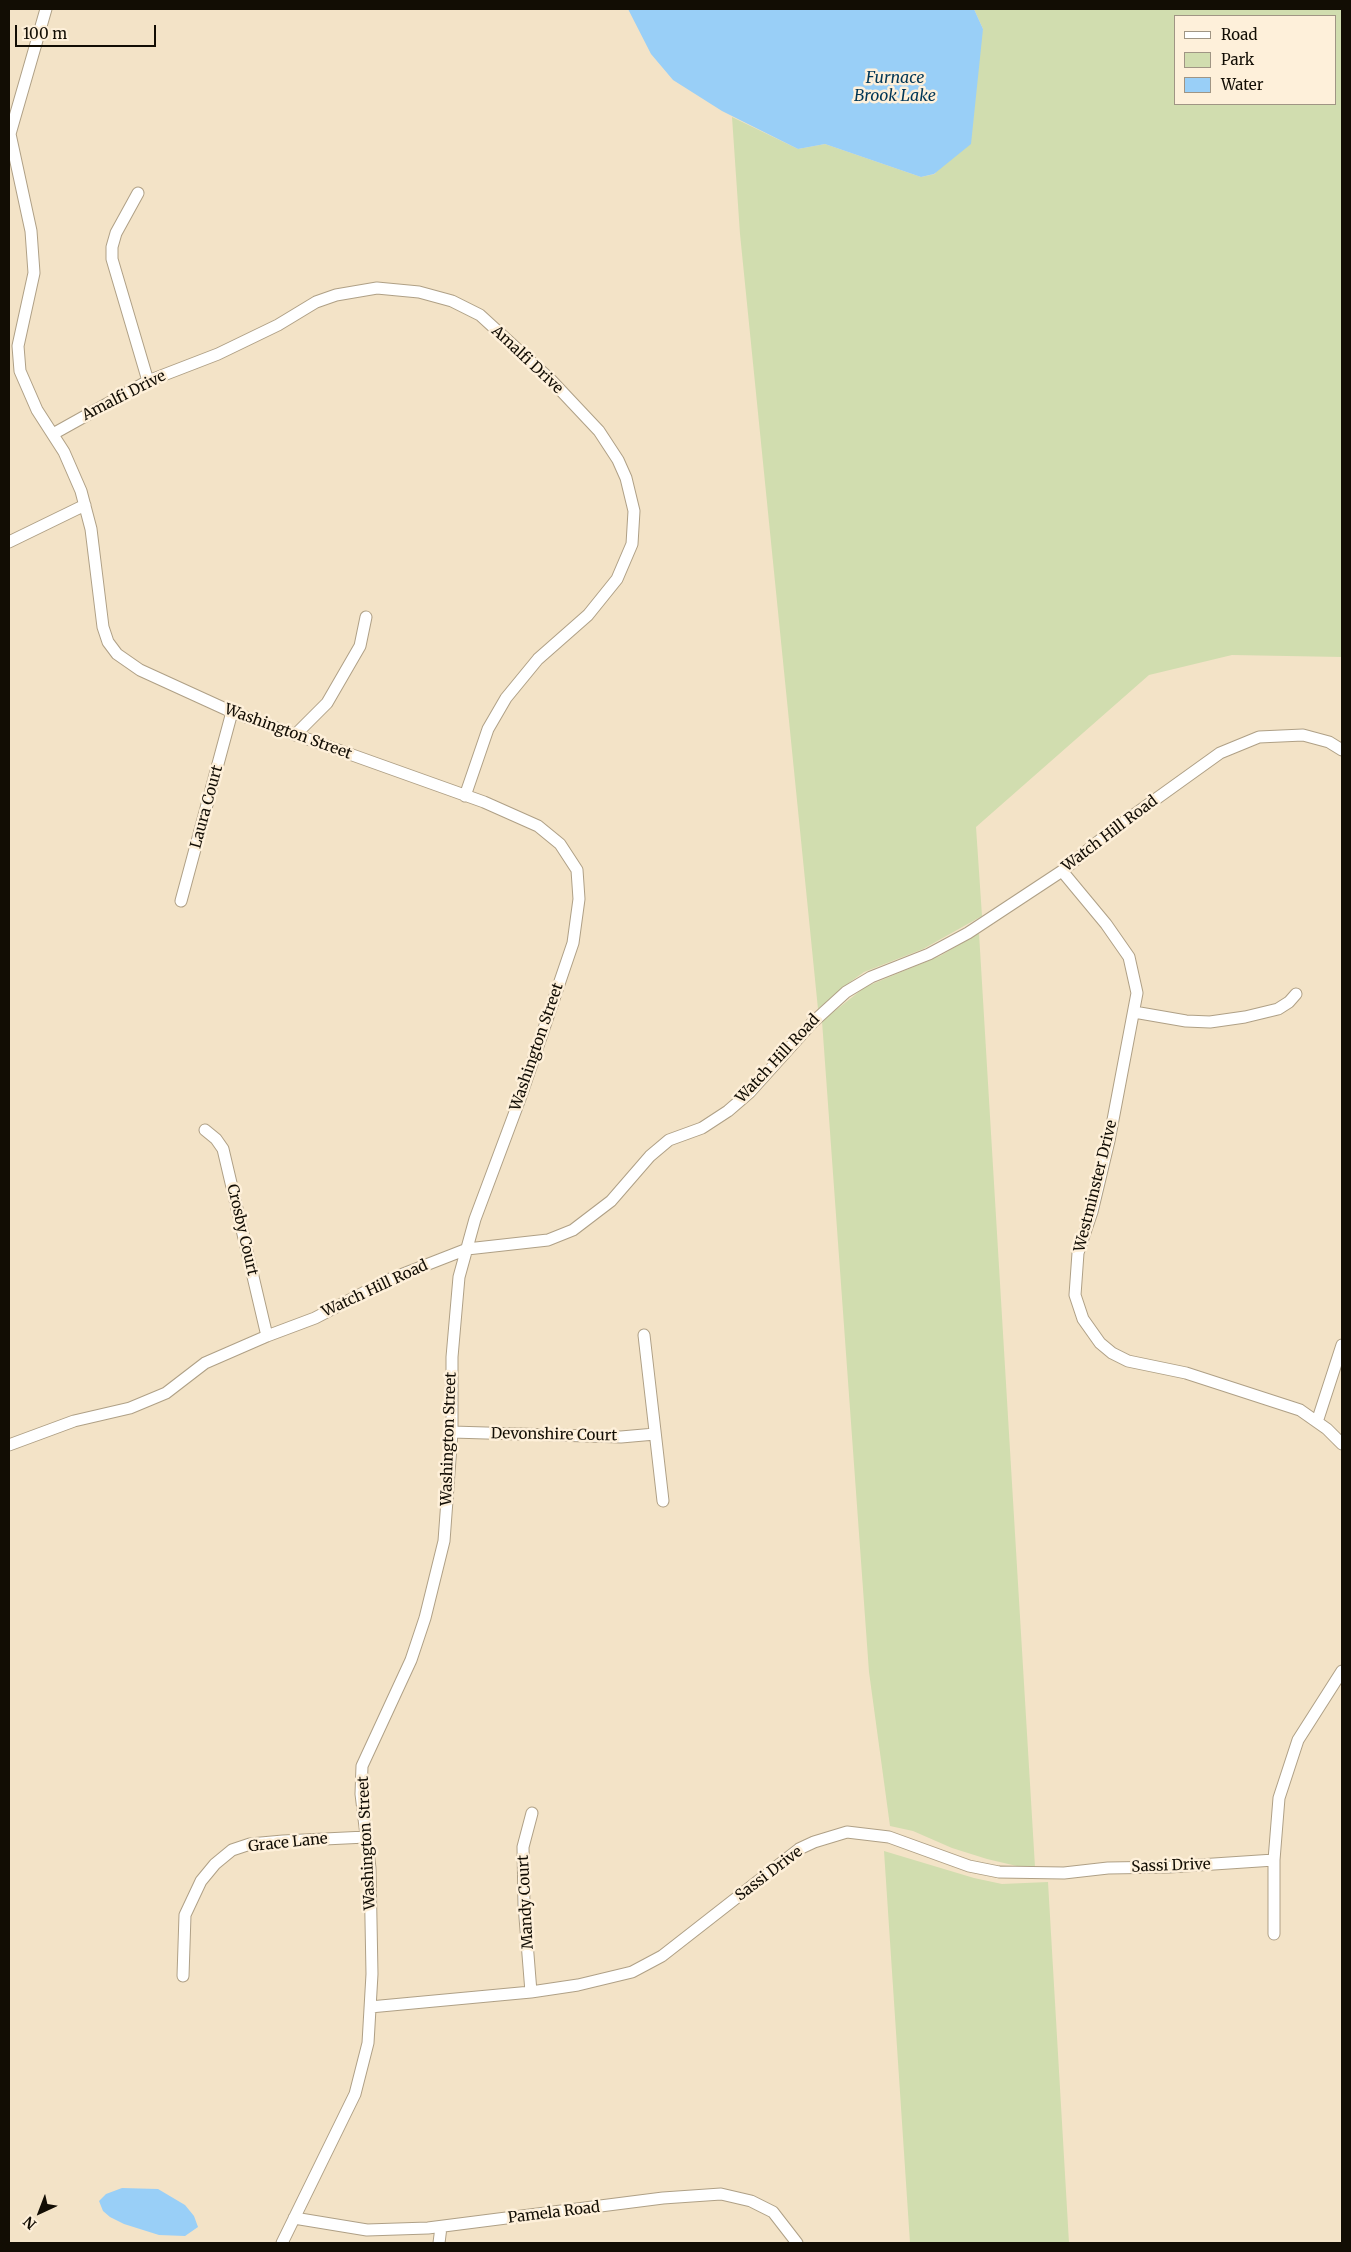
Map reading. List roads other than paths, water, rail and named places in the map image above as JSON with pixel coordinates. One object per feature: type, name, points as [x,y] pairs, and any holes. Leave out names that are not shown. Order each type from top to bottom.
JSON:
[{"type":"street","points":[[9,134],[19,108],[46,9]]},
{"type":"street","name":"Washington Street","points":[[9,134],[31,231],[34,273],[18,346],[20,371],[37,410],[64,452],[85,505],[91,529],[104,627],[108,642],[117,654],[140,670],[232,712],[464,796],[538,826],[560,844],[577,870],[579,899],[573,943],[521,1096],[475,1219],[459,1277],[452,1356],[452,1432],[444,1541],[425,1618],[411,1660],[362,1766],[362,1794],[370,1868],[372,1974],[368,2043],[355,2094],[282,2243]]},
{"type":"street","points":[[138,192],[116,233],[112,247],[112,259],[148,381]]},
{"type":"street","name":"Amalfi Drive","points":[[53,434],[148,381],[218,354],[278,325],[316,302],[336,295],[376,288],[419,292],[452,301],[480,315],[551,380],[599,431],[618,460],[626,478],[634,512],[632,544],[617,579],[608,594],[588,615],[538,659],[506,698],[488,729],[464,796]]},
{"type":"street","points":[[9,542],[85,505]]},
{"type":"street","points":[[295,734],[327,703],[360,646],[366,618]]},
{"type":"street","name":"Laura Court","points":[[181,901],[232,712]]},
{"type":"street","name":"Watch Hill Road","points":[[9,1445],[74,1421],[130,1408],[166,1393],[205,1363],[314,1318],[390,1278],[467,1249],[548,1240],[573,1230],[612,1202],[650,1156],[669,1140],[702,1128],[742,1099],[812,1023],[846,992],[871,977],[922,958],[955,941],[1062,871],[1110,832],[1220,752],[1259,738],[1303,735],[1329,742],[1342,750]]},
{"type":"street","name":"Westminster Drive","points":[[1062,871],[1106,924],[1129,956],[1137,993],[1092,1212],[1078,1253],[1075,1295],[1083,1319],[1100,1343],[1112,1353],[1128,1361],[1186,1373],[1262,1396],[1300,1410],[1342,1444]]},
{"type":"street","points":[[1134,1012],[1186,1021],[1210,1022],[1245,1018],[1278,1008],[1289,1002],[1296,994]]},
{"type":"street","name":"Crosby Court","points":[[205,1130],[216,1139],[223,1149],[267,1336]]},
{"type":"street","points":[[644,1335],[663,1501]]},
{"type":"street","points":[[1317,1422],[1342,1345]]},
{"type":"street","name":"Devonshire Court","points":[[452,1432],[621,1437],[655,1434]]},
{"type":"street","points":[[1274,1934],[1274,1860],[1279,1798],[1298,1740],[1342,1671]]},
{"type":"street","name":"Mandy Court","points":[[531,1992],[524,1905],[523,1847],[532,1813]]},
{"type":"street","name":"Sassi Drive","points":[[370,2007],[531,1992],[578,1985],[632,1972],[662,1956],[799,1849],[814,1842],[847,1832],[889,1837],[969,1866],[999,1872],[1064,1873],[1108,1868],[1170,1867],[1274,1860]]},
{"type":"street","name":"Grace Lane","points":[[183,1976],[185,1915],[201,1881],[215,1864],[232,1850],[250,1844],[366,1837]]},
{"type":"street","name":"Pamela Road","points":[[294,2218],[368,2230],[441,2227],[663,2198],[721,2194],[751,2202],[773,2212],[797,2243]]},
{"type":"street","points":[[439,2243],[441,2227]]},
{"type":"water","name":"Furnace Brook Lake","points":[[628,9],[974,9],[983,29],[971,144],[934,174],[921,177],[825,144],[798,149],[722,111],[673,80],[651,54]]},
{"type":"water","points":[[122,2188],[158,2189],[185,2205],[194,2216],[198,2227],[185,2236],[159,2235],[124,2224],[110,2217],[103,2211],[99,2201],[106,2194]]}]
